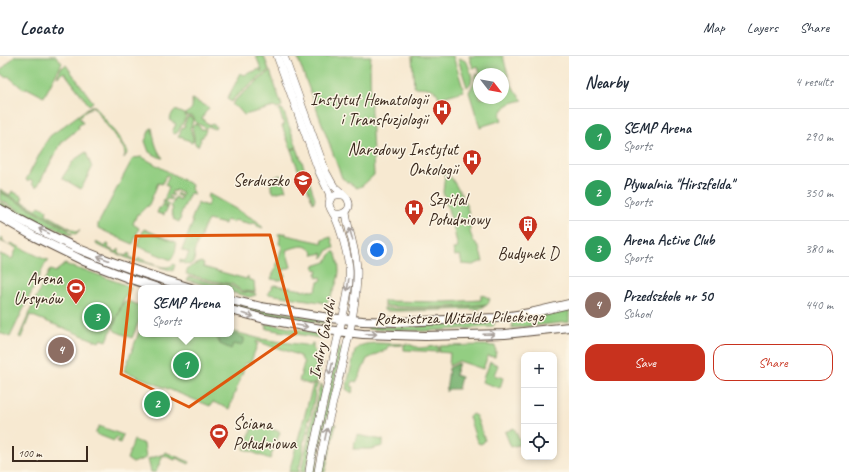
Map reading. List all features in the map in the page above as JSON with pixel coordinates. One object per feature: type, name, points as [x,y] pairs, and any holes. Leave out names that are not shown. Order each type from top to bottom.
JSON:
[{"type":"main road","points":[[0,209],[85,251],[154,277],[181,285]]},
{"type":"main road","points":[[0,217],[24,231],[84,261],[131,280],[148,285]]},
{"type":"main road","name":"Rotmistrza Witolda Pileckiego","points":[[234,301],[261,307],[329,318],[404,322],[496,318],[530,313],[569,304]]},
{"type":"main road","name":"Rotmistrza Witolda Pileckiego","points":[[234,311],[265,319],[363,334],[425,336],[509,334],[569,327]]},
{"type":"street","points":[[277,56],[317,167],[328,193],[330,210],[333,213],[340,214],[346,212],[349,201],[332,183],[326,172],[284,56]]},
{"type":"street","points":[[330,200],[335,195],[342,195]]},
{"type":"street","name":"Indiry Gandhi","points":[[318,472],[352,320],[356,291],[357,268],[354,244],[346,212]]},
{"type":"street","name":"Indiry Gandhi","points":[[309,472],[349,281],[349,267],[339,228],[333,213]]},
{"type":"highlighted area","points":[[270,235],[296,333],[189,407],[121,374],[136,236]]},
{"type":"green space","points":[[15,56],[56,56],[62,63],[44,97],[27,88],[23,89],[8,76],[6,78],[0,73],[0,71]]},
{"type":"green space","points":[[256,56],[264,56],[269,70],[234,98],[232,102],[227,99],[241,73],[244,75],[260,69],[261,72],[262,71]]},
{"type":"green space","points":[[297,56],[371,56],[371,112],[374,175],[362,186],[357,188],[342,178]]},
{"type":"green space","points":[[412,56],[453,56],[464,91],[439,98],[435,91],[426,88],[414,87]]},
{"type":"green space","points":[[469,56],[503,56],[506,68],[478,68],[478,66],[473,68]]},
{"type":"green space","points":[[460,58],[467,62],[472,76],[470,85],[467,87],[458,59]]},
{"type":"green space","points":[[66,65],[93,102],[89,105],[64,72],[57,77],[61,68]]},
{"type":"green space","points":[[270,71],[282,106],[277,109],[274,107],[244,115],[239,109],[232,105],[235,100]]},
{"type":"green space","points":[[509,77],[515,91],[523,100],[507,106],[500,115],[502,120],[480,128],[469,92],[473,85],[473,104],[509,104]]},
{"type":"green space","points":[[192,99],[209,108],[202,119],[211,125],[216,126],[215,129],[209,127],[206,128],[195,122],[192,116],[187,116],[186,113],[192,107]]},
{"type":"green space","points":[[93,106],[79,117],[83,123],[78,126],[79,128],[62,142],[37,187],[32,184],[33,182],[30,180],[28,182],[26,180],[50,136]]},
{"type":"green space","points":[[93,106],[95,106],[126,148],[128,152],[124,158],[124,149]]},
{"type":"green space","points":[[176,109],[178,112],[185,114],[186,117],[178,132],[175,134],[172,132],[176,124],[169,120]]},
{"type":"green space","points":[[282,109],[297,147],[291,149],[282,126],[284,125],[279,110]]},
{"type":"green space","points":[[189,117],[193,120],[190,127],[191,134],[193,136],[192,143],[182,136],[178,136],[185,126],[184,125],[187,118]]},
{"type":"green space","points":[[194,124],[198,125],[201,129],[206,130],[200,139],[201,140],[198,146],[194,141],[192,126]]},
{"type":"green space","points":[[152,128],[154,140],[160,155],[163,158],[149,152],[145,141],[150,129]]},
{"type":"green space","points":[[297,148],[315,198],[313,203],[304,179],[302,180],[291,150]]},
{"type":"green space","points":[[86,152],[92,168],[81,189],[62,178],[74,160]]},
{"type":"green space","points":[[142,157],[192,185],[191,189],[194,194],[190,193],[179,222],[173,219],[173,214],[171,213],[173,208],[171,207],[175,197],[180,200],[181,197],[176,195],[177,193],[182,196],[183,193],[175,190],[174,192],[172,191],[171,193],[173,196],[170,195],[169,197],[172,198],[171,200],[167,199],[165,202],[169,204],[167,208],[165,205],[164,207],[167,209],[164,215],[157,213],[159,208],[161,208],[169,187],[165,185],[169,176],[166,175],[162,184],[158,183],[148,207],[147,206],[139,214],[137,214],[133,224],[139,228],[133,244],[98,228],[98,224],[133,158]]},
{"type":"green space","points":[[445,174],[450,176],[462,195],[468,210],[470,232],[473,240],[479,248],[483,261],[473,265],[462,264],[460,255],[455,256],[453,249],[458,248],[443,192]]},
{"type":"green space","points":[[280,175],[286,190],[274,193],[271,188],[271,179]]},
{"type":"green space","points":[[0,189],[10,195],[12,191],[23,197],[21,201],[36,209],[39,206],[47,210],[46,214],[77,232],[80,229],[78,233],[74,234],[69,229],[0,191]]},
{"type":"green space","points":[[0,192],[68,230],[72,236],[54,227],[53,228],[0,200]]},
{"type":"green space","points":[[209,194],[257,221],[263,228],[257,226],[257,224],[234,220],[233,222],[226,220],[225,224],[208,220],[194,253],[195,261],[189,265],[180,262],[180,260],[185,261],[189,253],[182,250],[193,222],[191,221],[198,203],[207,206],[210,200],[207,197]]},
{"type":"green space","points":[[0,202],[67,237],[66,239],[0,205]]},
{"type":"green space","points":[[144,229],[175,242],[176,249],[171,260],[137,246]]},
{"type":"green space","points":[[286,233],[286,235],[323,243],[322,240],[331,237],[334,248],[328,250],[323,258],[322,253],[314,255],[311,249],[304,246],[286,250],[291,267],[285,269],[283,272],[285,276],[282,279],[271,279],[282,247],[279,244],[280,237],[278,234]]},
{"type":"green space","points":[[1,237],[3,238],[2,241],[7,244],[0,241]]},
{"type":"green space","points":[[96,242],[105,247],[108,244],[108,248],[116,252],[119,249],[119,253],[126,256],[129,253],[129,257],[137,261],[139,258],[162,267],[174,264],[173,271],[144,262],[134,261],[97,245]]},
{"type":"green space","points":[[11,243],[49,260],[46,262],[10,337],[0,333],[0,254],[12,259],[17,248],[9,245]]},
{"type":"green space","points":[[333,252],[335,252],[337,259],[339,275],[326,304],[268,294],[270,289],[273,287],[272,286],[275,285],[302,291],[316,290],[318,282],[322,280],[321,277],[317,278],[316,273],[318,272],[317,269],[315,270],[314,266],[326,262]]},
{"type":"green space","points":[[201,262],[204,264],[203,267],[246,279],[248,276],[248,279],[254,281],[255,292],[243,291],[232,284],[186,274],[190,267]]},
{"type":"green space","name":"Arena Ursynów","points":[[65,264],[131,287],[127,297],[125,296],[107,341],[101,339],[99,342],[30,315],[21,338],[19,337],[49,271],[51,270],[55,272]]},
{"type":"green space","points":[[188,277],[190,277],[213,283],[231,285],[205,285],[187,280]]},
{"type":"green space","points":[[234,287],[241,292],[255,293],[256,295],[249,297],[234,293]]},
{"type":"green space","points":[[481,295],[490,299],[488,304],[436,307],[384,306],[384,301],[445,302],[481,300]]},
{"type":"green space","points":[[128,301],[138,305],[138,323],[132,338],[115,331],[113,327],[123,303]]},
{"type":"green space","points":[[234,304],[324,320],[324,323],[260,314],[234,307]]},
{"type":"green space","points":[[487,305],[479,309],[384,310],[384,308],[436,309]]},
{"type":"green space","points":[[569,309],[569,322],[512,328],[512,321]]},
{"type":"green space","points":[[494,322],[495,324],[492,327],[424,331],[368,329],[368,326],[403,327]]},
{"type":"green space","points":[[269,324],[322,334],[322,337],[320,338],[267,329],[267,326],[265,325]]},
{"type":"green space","points":[[234,332],[261,339],[311,346],[313,343],[315,356],[322,364],[319,370],[318,381],[311,385],[299,381],[304,363],[300,356],[257,341],[256,343],[258,343],[250,364],[246,363],[229,409],[213,402],[210,406],[124,371],[138,335],[138,337],[216,337],[220,344],[238,345]]},
{"type":"green space","points":[[235,334],[244,338],[244,342],[241,345],[233,344],[231,349],[220,344],[216,337],[234,337]]},
{"type":"green space","points":[[376,343],[403,344],[388,346],[386,350],[367,359],[357,382],[353,381],[351,386],[354,387],[352,393],[346,389],[355,351],[362,345]]},
{"type":"green space","points":[[404,344],[419,348],[438,346],[438,352],[404,350]]},
{"type":"green space","points":[[440,346],[495,346],[496,352],[495,357],[488,356],[483,369],[459,361],[449,366],[450,353],[439,352]]},
{"type":"green space","points":[[338,347],[342,348],[315,472],[311,472]]},
{"type":"green space","points":[[490,362],[498,365],[494,375],[503,378],[500,388],[482,382]]},
{"type":"green space","points":[[459,363],[455,375],[461,377],[458,389],[449,389],[446,392],[449,368]]},
{"type":"green space","points":[[318,383],[315,389],[310,419],[308,419],[309,423],[304,440],[300,466],[298,466],[299,472],[289,472],[313,385]]},
{"type":"green space","points":[[322,384],[322,395],[306,472],[301,472],[319,388]]},
{"type":"green space","points":[[472,414],[476,416],[485,440],[480,444],[477,442],[469,417]]},
{"type":"green space","points":[[254,423],[280,432],[270,459],[244,449]]},
{"type":"green space","points":[[336,424],[325,472],[321,472],[330,427]]},
{"type":"green space","points":[[99,426],[123,435],[120,443],[117,442],[119,438],[116,437],[114,441],[96,434]]},
{"type":"green space","points":[[514,428],[521,444],[511,447],[505,432]]},
{"type":"green space","points":[[357,435],[383,440],[383,446],[371,449],[353,449]]},
{"type":"green space","points":[[134,440],[144,444],[146,458],[133,463],[127,459]]},
{"type":"green space","points":[[165,452],[190,462],[189,464],[176,458],[175,460],[163,455],[156,472],[151,472],[148,459],[164,454]]},
{"type":"place","name":"Instytut Hematologii i Transfuzjologii","points":[[442,126]]},
{"type":"place","name":"Narodowy Instytut Onkologii","points":[[472,176]]},
{"type":"place","name":"Serduszko","points":[[303,197]]},
{"type":"place","name":"Szpital Południowy","points":[[414,226]]},
{"type":"place","name":"Budynek D","points":[[528,242]]},
{"type":"place","name":"Arena Ursynów","points":[[76,305]]},
{"type":"place","name":"Arena Active Club","points":[[97,317]]},
{"type":"place","name":"Przedszkole nr 50","points":[[61,350]]},
{"type":"place","name":"SEMP Arena","points":[[186,365]]},
{"type":"place","name":"Pływalnia \"Hirszfelda\"","points":[[157,404]]},
{"type":"place","name":"Ściana Południowa","points":[[219,450]]}]
